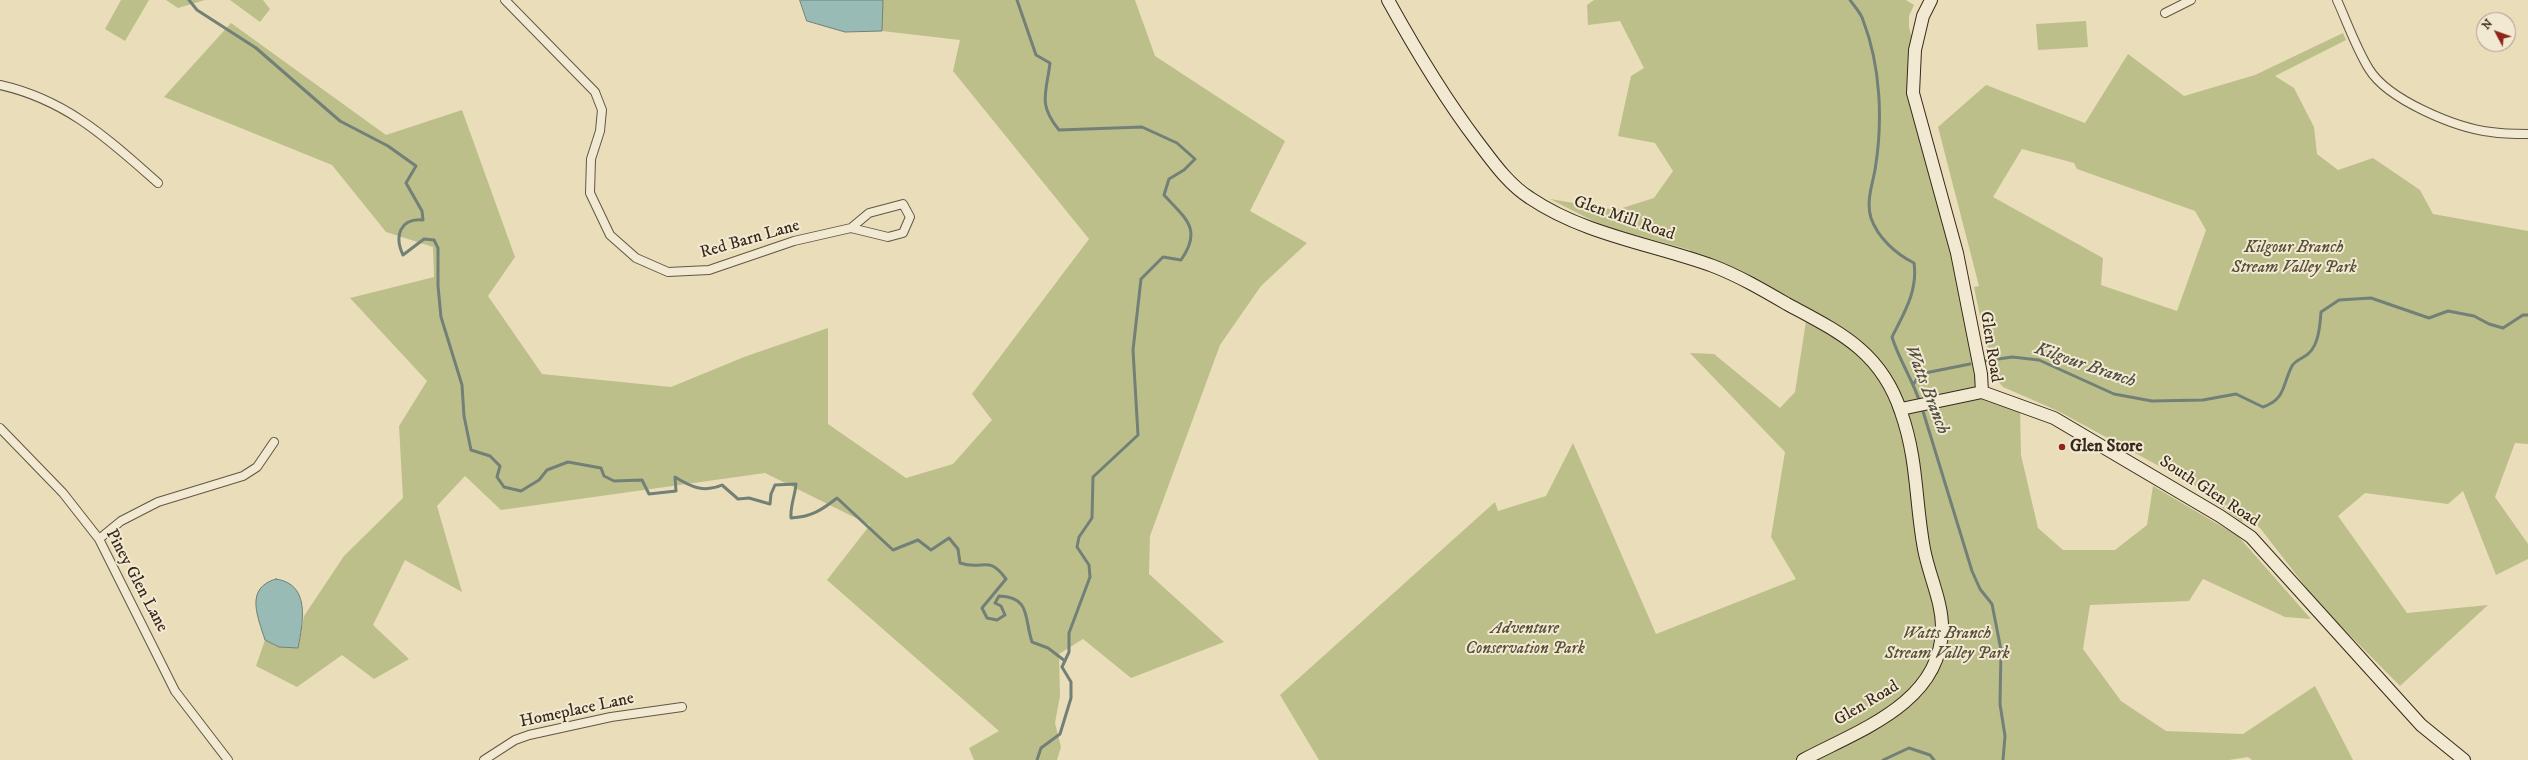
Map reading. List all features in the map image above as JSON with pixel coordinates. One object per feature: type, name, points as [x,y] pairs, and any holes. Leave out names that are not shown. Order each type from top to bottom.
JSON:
[{"type":"main road","name":"Glen Mill Road","points":[[1388,0],[1451,106],[1500,170],[1517,188],[1555,213],[1588,228],[1710,266],[1737,276],[1846,336],[1881,371],[1907,408]]},
{"type":"main road","name":"Glen Road","points":[[1803,760],[1894,712],[1914,695],[1924,684],[1939,653],[1943,629],[1939,603],[1924,549],[1907,408],[1938,400],[1982,392],[1981,374],[1957,253],[1913,93],[1915,50],[1923,16],[1931,0]]},
{"type":"main road","name":"South Glen Road","points":[[1982,392],[2054,418],[2220,516],[2251,537],[2421,725],[2464,760]]},
{"type":"street","name":"Red Barn Lane","points":[[505,0],[595,92],[602,110],[600,131],[591,159],[590,193],[610,235],[636,258],[668,272],[709,270],[794,241],[851,228],[888,237],[903,233],[910,217],[903,204],[869,213],[851,228]]},
{"type":"street","points":[[2165,13],[2191,0]]},
{"type":"street","points":[[2337,0],[2370,70],[2394,93],[2427,112],[2470,128],[2491,132],[2528,134]]},
{"type":"street","points":[[0,85],[18,89],[72,112],[105,136],[158,183]]},
{"type":"street","name":"Piney Glen Lane","points":[[0,428],[63,493],[99,539],[175,691],[228,760]]},
{"type":"street","points":[[99,539],[121,521],[158,502],[243,476],[257,466],[274,442]]},
{"type":"street","name":"Homeplace Lane","points":[[484,760],[515,740],[529,735],[611,717],[682,707]]},
{"type":"green space","points":[[121,0],[149,0],[125,41],[105,29]]},
{"type":"green space","points":[[166,0],[205,0],[178,8]]},
{"type":"green space","points":[[230,0],[263,0],[270,9],[260,22]]},
{"type":"green space","points":[[883,0],[1135,0],[1155,56],[1285,141],[1250,211],[1307,243],[1261,286],[1220,345],[1150,536],[1149,574],[1224,642],[1131,678],[1083,639],[1059,654],[1060,696],[1055,723],[1061,747],[1057,760],[974,760],[969,748],[999,731],[827,580],[870,525],[765,473],[501,510],[465,476],[437,506],[462,592],[405,560],[373,625],[409,659],[374,679],[342,655],[297,687],[256,666],[265,640],[279,647],[298,648],[304,616],[344,556],[403,498],[399,426],[427,381],[350,298],[434,277],[433,247],[386,232],[332,165],[164,97],[231,23],[386,135],[462,110],[515,257],[488,296],[542,374],[671,387],[744,357],[828,328],[828,424],[906,478],[953,464],[992,420],[972,394],[1089,239],[953,71],[960,40],[882,31]]},
{"type":"green space","points":[[1594,0],[1906,0],[1914,5],[1909,16],[1909,27],[1915,50],[1913,93],[1949,223],[1982,392],[2020,405],[2021,455],[2038,528],[2063,550],[2115,550],[2147,525],[2153,486],[2238,536],[2311,619],[2285,617],[2203,579],[2189,601],[2090,605],[2083,649],[2121,701],[2166,731],[2243,734],[2315,686],[2353,760],[2252,760],[2248,757],[2229,760],[1319,760],[1280,695],[1495,502],[1498,511],[1546,496],[1573,443],[1656,634],[1796,579],[1771,537],[1785,452],[1690,353],[1714,354],[1780,408],[1795,392],[1807,315],[1685,255],[1690,250],[1603,226],[1550,199],[1616,210],[1654,198],[1673,171],[1655,143],[1618,136],[1631,76],[1644,68],[1620,21],[1588,25],[1587,5]]},
{"type":"green space","points":[[2086,21],[2088,47],[2038,50],[2036,24]]},
{"type":"green space","name":"Kilgour Branch Stream Valley Park","points":[[2343,33],[2346,40],[2275,76],[2294,88],[2314,127],[2317,154],[2338,170],[2373,158],[2420,190],[2433,214],[2528,231],[2528,444],[2515,443],[2495,497],[2528,544],[2528,559],[2496,575],[2463,491],[2448,504],[2365,493],[2338,516],[2407,613],[2488,605],[2400,686],[2319,604],[2260,528],[2245,518],[2242,522],[2202,493],[2203,490],[2058,411],[2003,387],[1995,378],[1991,369],[1974,287],[1979,286],[1938,127],[1986,85],[2085,123],[2128,54],[2184,96],[2255,75]],"holes":[[[2022,149],[2074,163],[2077,169],[2195,211],[2206,230],[2177,311],[2101,285],[2103,258],[1993,197]]]},
{"type":"water","points":[[800,0],[883,0],[882,31],[845,32],[807,21]]},
{"type":"water","points":[[276,579],[287,582],[295,588],[300,596],[302,606],[302,627],[298,648],[279,647],[265,640],[262,631],[257,613],[257,596],[260,589],[266,583]]},
{"type":"waterway","points":[[189,0],[197,10],[256,48],[340,121],[388,146],[416,166],[406,183],[422,211],[423,220],[415,220],[404,225],[399,235],[400,248],[403,255],[424,239],[434,240],[438,248],[438,286],[441,317],[462,385],[464,416],[471,450],[490,456],[500,466],[497,477],[504,487],[521,491],[539,480],[547,470],[568,462],[601,468],[604,476],[614,481],[642,480],[649,494],[676,491],[675,477],[687,484],[703,489],[709,489],[722,485],[738,499],[749,498],[770,504],[771,494],[775,485],[796,484],[791,509],[791,518],[805,516],[816,512],[837,498],[893,550],[918,540],[931,550],[949,538],[958,549],[960,563],[968,565],[990,565],[995,567],[1006,579],[982,608],[987,618],[997,620],[1005,615],[1001,606],[995,603],[999,596],[1017,600],[1024,610],[1032,642],[1048,648],[1065,661]]},
{"type":"waterway","points":[[1017,0],[1036,55],[1050,63],[1045,99],[1048,113],[1059,130],[1142,127],[1177,143],[1195,159],[1184,170],[1169,179],[1164,195],[1179,210],[1189,224],[1191,240],[1187,249],[1181,260],[1163,257],[1141,279],[1133,350],[1138,435],[1093,477],[1092,518],[1079,537],[1077,547],[1089,565],[1090,577],[1069,633],[1069,652],[1062,667],[1071,682],[1071,698],[1060,734],[1041,748],[1037,760]]},
{"type":"waterway","name":"Watts Branch","points":[[1850,0],[1862,17],[1869,38],[1874,57],[1879,95],[1878,152],[1869,200],[1871,218],[1878,232],[1888,245],[1914,263],[1915,273],[1912,292],[1909,302],[1892,337],[1920,403]]},
{"type":"waterway","name":"Kilgour Branch","points":[[1985,361],[2012,357],[2039,360],[2114,394],[2152,401],[2203,400],[2236,394],[2263,407],[2270,404],[2280,396],[2293,364],[2307,355],[2312,349],[2317,339],[2321,312],[2339,300],[2371,298],[2429,318],[2448,311],[2474,316],[2489,324],[2503,328],[2523,315],[2528,315]]},
{"type":"waterway","name":"Kilgour Branch","points":[[1913,385],[1920,374],[1970,364]]},
{"type":"waterway","name":"Watts Branch","points":[[1922,408],[1972,571],[1980,589],[1992,604],[2001,650],[2000,704],[2005,736],[2003,760]]},
{"type":"waterway","name":"Watts Branch","points":[[1883,760],[1909,748],[1930,755],[1934,760]]},
{"type":"place","name":"Glen Store","points":[[2062,447]]},
{"type":"park label","name":"Adventure Conservation Park","points":[[1525,639]]},
{"type":"park label","name":"Watts Branch Stream Valley Park","points":[[1947,644]]}]
